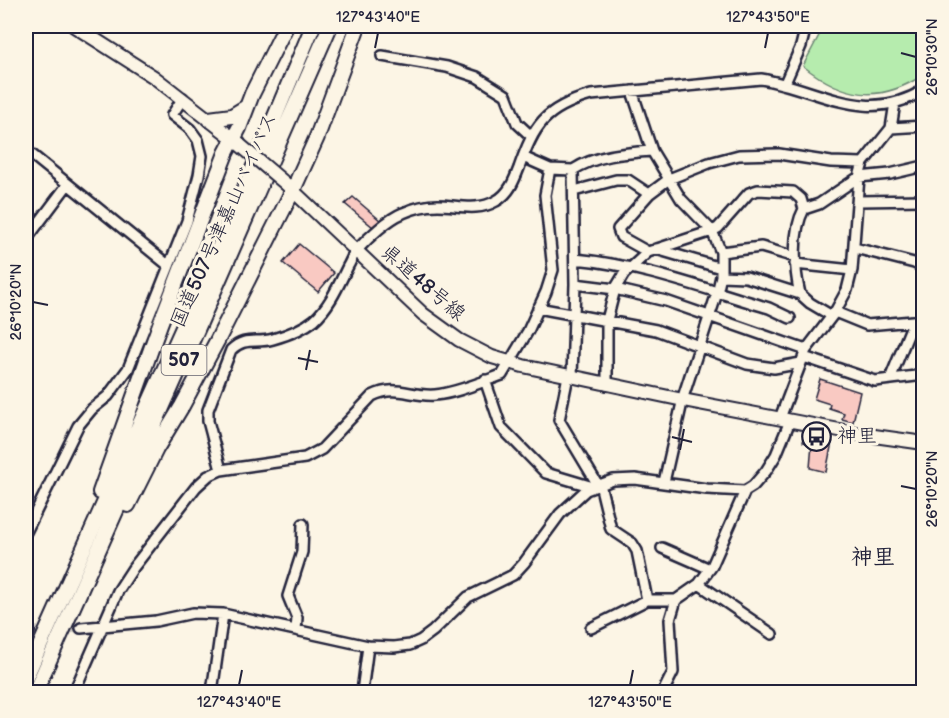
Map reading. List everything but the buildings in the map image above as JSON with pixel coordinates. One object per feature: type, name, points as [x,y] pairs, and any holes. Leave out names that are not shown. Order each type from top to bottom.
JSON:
[{"type":"highway","points":[[63,612],[160,324],[226,153],[237,142],[245,108],[286,26]]},
{"type":"highway","name":"国道507号津嘉山バイパス","points":[[35,693],[63,612],[313,26]]},
{"type":"highway","name":"国道507号津嘉山バイパス","points":[[26,677],[63,612],[199,326],[330,26]]},
{"type":"highway","points":[[63,612],[217,341],[290,187],[317,137],[358,26]]},
{"type":"highway","points":[[209,119],[232,116],[245,108]]},
{"type":"main road","name":"県道48号線","points":[[74,26],[122,54],[183,98],[290,187],[423,314],[446,332],[473,348],[510,363],[607,385],[860,434],[924,442]]},
{"type":"street","points":[[785,83],[801,46],[806,26]]},
{"type":"street","points":[[382,56],[447,67],[477,77],[506,95],[517,123],[531,136]]},
{"type":"street","points":[[221,470],[208,421],[208,410],[231,350],[238,343],[246,340],[273,339],[300,329],[314,320],[335,292],[357,250],[388,222],[413,209],[439,205],[476,207],[498,200],[509,190],[531,136],[541,121],[573,100],[591,95],[761,79],[785,83],[852,104],[873,107],[910,98],[924,90]]},
{"type":"street","points":[[632,91],[652,152],[681,199],[712,231],[721,252],[721,272],[717,293],[683,400],[664,482]]},
{"type":"street","points":[[26,529],[78,426],[92,409],[108,396],[128,369],[187,221],[202,156],[198,140],[190,129],[172,115],[183,98]]},
{"type":"street","points":[[591,628],[647,600],[676,600],[699,584],[710,569],[745,491],[753,486],[766,471],[776,455],[804,356],[834,314],[847,290],[855,248],[859,177],[863,163],[891,128],[895,103]]},
{"type":"street","points":[[891,128],[924,126]]},
{"type":"street","points":[[26,150],[168,265]]},
{"type":"street","points":[[523,157],[550,169],[573,170],[584,162],[618,154],[652,152]]},
{"type":"street","points":[[863,163],[831,162],[779,154],[739,155],[708,163],[669,179],[649,194],[618,229],[621,237],[652,251],[800,294],[810,303],[867,325],[920,320]]},
{"type":"street","points":[[804,209],[819,204],[859,177],[890,174],[924,166]]},
{"type":"street","points":[[74,693],[118,591],[133,568],[196,487],[208,476],[221,470],[305,458],[322,449],[372,396],[380,392],[392,389],[422,395],[437,395],[502,375],[528,331],[546,292],[553,270],[545,195],[550,169]]},
{"type":"street","points":[[573,170],[574,314],[570,377],[559,420],[597,485],[610,529],[632,543],[637,551],[647,600]]},
{"type":"street","points":[[574,191],[616,180],[628,180],[649,194]]},
{"type":"street","points":[[26,240],[68,184]]},
{"type":"street","points":[[607,385],[607,320],[615,289],[624,274],[652,251],[718,228],[749,193],[759,190],[793,192],[801,199],[804,209],[800,217],[795,260],[795,274],[800,294]]},
{"type":"street","points":[[858,201],[924,200]]},
{"type":"street","points":[[721,252],[761,247],[795,260],[852,270]]},
{"type":"street","points":[[855,248],[924,267]]},
{"type":"street","points":[[575,259],[631,267],[770,308],[790,318]]},
{"type":"street","points":[[575,284],[615,289],[666,301],[710,316],[804,356],[875,381],[924,375]]},
{"type":"street","points":[[890,379],[910,330],[920,320],[924,300]]},
{"type":"street","points":[[538,308],[656,330],[698,347],[756,365],[774,368],[804,356]]},
{"type":"street","points":[[485,380],[501,427],[546,473],[597,485]]},
{"type":"street","points":[[81,628],[156,621],[193,613],[223,614],[368,646],[410,645],[421,640],[468,597],[513,574],[524,564],[560,514],[586,490],[613,480],[635,478],[707,489],[745,491]]},
{"type":"street","points":[[296,630],[297,618],[288,596],[302,552],[303,524]]},
{"type":"street","points":[[662,548],[710,569]]},
{"type":"street","points":[[699,584],[772,634]]},
{"type":"street","points":[[663,693],[673,672],[670,620],[676,600]]},
{"type":"street","points":[[212,693],[223,614]]},
{"type":"street","points":[[362,693],[368,646]]},
{"type":"green space","points":[[824,26],[923,26],[923,75],[907,84],[877,93],[847,91],[833,85],[803,66]]},
{"type":"tunnel","points":[[29,631],[81,628]]},
{"type":"place","name":"神里","points":[[816,436]]},
{"type":"district","name":"神里","points":[[873,557]]}]
